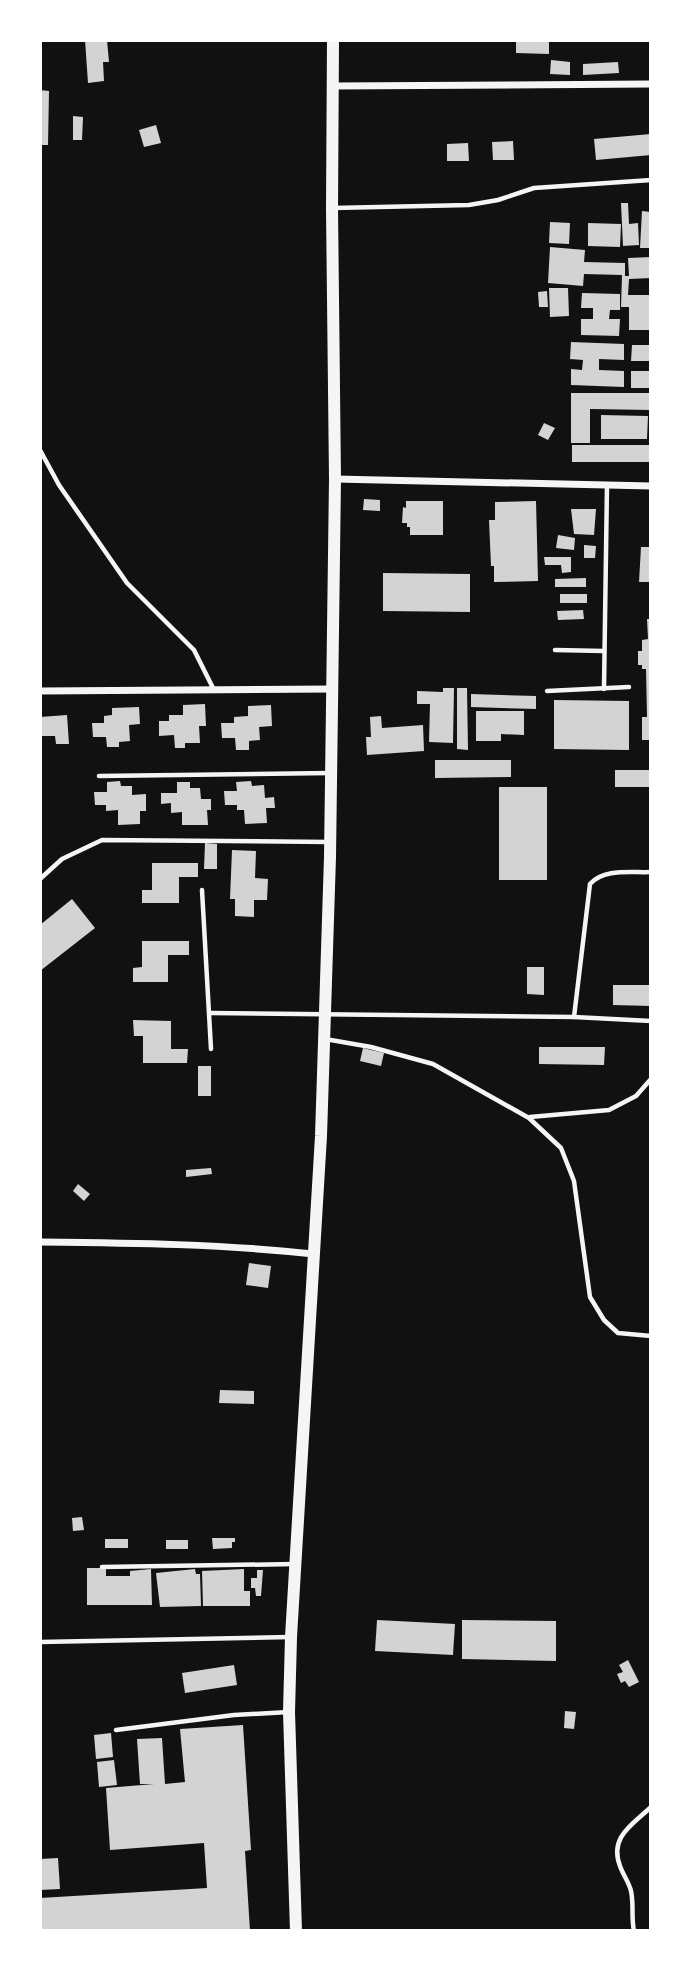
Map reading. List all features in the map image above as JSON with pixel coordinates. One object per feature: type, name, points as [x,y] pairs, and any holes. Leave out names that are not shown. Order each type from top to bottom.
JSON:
[{"type":"main road","points":[[296,1931],[289,1712],[291,1637],[314,1254],[331,842],[335,479],[333,40]]},
{"type":"street","points":[[333,86],[651,84]]},
{"type":"street","points":[[335,479],[651,486]]},
{"type":"street","points":[[40,691],[332,689]]},
{"type":"street","points":[[40,1242],[169,1243],[314,1254]]},
{"type":"lane","points":[[332,208],[469,205],[498,200],[534,188],[651,180]]},
{"type":"lane","points":[[40,450],[59,485],[127,583],[194,650],[214,690]]},
{"type":"lane","points":[[604,689],[607,485]]},
{"type":"lane","points":[[555,650],[604,651]]},
{"type":"lane","points":[[547,691],[629,687]]},
{"type":"lane","points":[[99,776],[332,773]]},
{"type":"lane","points":[[40,878],[62,859],[102,840],[331,842]]},
{"type":"lane","points":[[574,1017],[590,884],[597,876],[651,872]]},
{"type":"lane","points":[[202,890],[211,1049]]},
{"type":"lane","points":[[210,1013],[574,1017],[651,1021]]},
{"type":"lane","points":[[324,1039],[371,1046],[433,1064],[529,1118],[561,1148],[574,1181],[590,1297],[604,1320],[618,1333],[651,1336]]},
{"type":"lane","points":[[529,1118],[609,1110],[636,1096],[651,1079]]},
{"type":"lane","points":[[102,1567],[296,1564]]},
{"type":"lane","points":[[40,1642],[291,1637]]},
{"type":"lane","points":[[116,1730],[234,1714],[289,1712]]},
{"type":"lane","points":[[634,1931],[631,1891],[616,1852],[617,1842],[651,1807]]},
{"type":"building","points":[[85,40],[107,40],[109,62],[103,62],[104,81],[88,83]]},
{"type":"building","points":[[516,40],[549,40],[549,54],[516,53]]},
{"type":"building","points":[[551,60],[570,62],[570,75],[550,74]]},
{"type":"building","points":[[618,62],[619,73],[583,75],[583,64]]},
{"type":"building","points":[[40,90],[49,91],[48,145],[40,145]]},
{"type":"building","points":[[73,116],[83,117],[82,140],[73,140]]},
{"type":"building","points":[[156,125],[161,143],[144,147],[139,130]]},
{"type":"building","points":[[651,134],[651,155],[596,160],[594,139]]},
{"type":"building","points":[[513,141],[514,160],[493,160],[492,142]]},
{"type":"building","points":[[468,143],[469,161],[447,161],[447,144]]},
{"type":"building","points":[[621,203],[628,203],[629,224],[638,223],[639,245],[623,246]]},
{"type":"building","points":[[642,211],[651,212],[651,248],[640,248]]},
{"type":"building","points":[[550,222],[570,223],[569,244],[549,243]]},
{"type":"building","points":[[588,223],[621,224],[620,247],[588,246]]},
{"type":"building","points":[[550,247],[585,250],[584,262],[625,263],[625,276],[629,276],[628,258],[651,257],[651,278],[629,279],[628,295],[651,295],[651,330],[629,330],[629,307],[621,307],[622,275],[584,274],[583,286],[548,283]]},
{"type":"building","points":[[549,288],[568,288],[569,316],[550,317]]},
{"type":"building","points":[[547,291],[548,307],[539,307],[538,292]]},
{"type":"building","points":[[582,293],[620,294],[620,310],[610,310],[609,319],[620,319],[619,336],[581,335],[581,319],[593,319],[593,308],[581,308]]},
{"type":"building","points":[[571,342],[624,344],[624,360],[599,359],[599,370],[624,371],[624,387],[571,385],[571,369],[582,370],[583,360],[570,359]]},
{"type":"building","points":[[632,345],[651,345],[651,361],[631,361]]},
{"type":"building","points":[[631,371],[651,371],[651,388],[631,388]]},
{"type":"building","points":[[571,393],[651,393],[651,410],[590,409],[590,443],[571,443]]},
{"type":"building","points":[[601,415],[648,416],[647,439],[601,439]]},
{"type":"building","points":[[544,423],[555,428],[548,440],[538,435]]},
{"type":"building","points":[[572,445],[651,445],[651,462],[572,462]]},
{"type":"building","points":[[364,499],[380,500],[380,511],[363,510]]},
{"type":"building","points":[[406,501],[443,501],[443,535],[410,535],[410,527],[407,527],[407,523],[402,523]]},
{"type":"building","points":[[536,501],[538,581],[494,582],[489,520],[495,520],[495,502]]},
{"type":"building","points":[[571,509],[596,509],[594,535],[574,534]]},
{"type":"building","points":[[558,535],[575,538],[574,550],[556,548]]},
{"type":"building","points":[[584,545],[596,546],[595,558],[584,558]]},
{"type":"building","points":[[641,547],[651,547],[651,582],[639,582]]},
{"type":"building","points":[[544,557],[571,557],[571,572],[562,573],[561,565],[545,565]]},
{"type":"building","points":[[383,573],[470,574],[470,612],[383,611]]},
{"type":"building","points":[[586,578],[586,587],[555,587],[555,579]]},
{"type":"building","points":[[560,594],[587,594],[587,603],[560,603]]},
{"type":"building","points":[[583,610],[584,619],[558,620],[557,611]]},
{"type":"building","points":[[647,619],[651,619],[651,740],[642,740],[642,717],[647,717],[646,669],[638,665],[638,651],[642,651],[642,640],[648,639]]},
{"type":"building","points":[[443,688],[454,688],[453,743],[429,742],[430,704],[417,704],[417,691],[443,692]]},
{"type":"building","points":[[457,688],[467,688],[468,750],[457,749]]},
{"type":"building","points":[[471,694],[536,696],[536,709],[471,707]]},
{"type":"building","points":[[554,700],[629,701],[629,750],[554,749]]},
{"type":"building","points":[[205,704],[206,726],[199,726],[200,743],[185,743],[185,748],[175,748],[174,735],[159,736],[159,721],[169,721],[169,715],[183,715],[183,705]]},
{"type":"building","points":[[271,705],[272,726],[259,727],[260,740],[249,741],[249,750],[236,750],[235,738],[222,738],[221,723],[234,723],[234,717],[248,716],[248,706]]},
{"type":"building","points":[[139,707],[140,724],[129,725],[130,741],[119,742],[119,747],[107,747],[106,737],[93,737],[92,723],[104,723],[104,716],[112,715],[112,708]]},
{"type":"building","points":[[476,711],[524,711],[524,735],[501,734],[501,741],[476,741]]},
{"type":"building","points":[[67,715],[69,744],[56,744],[55,736],[40,736],[40,717]]},
{"type":"building","points":[[381,716],[382,728],[423,725],[424,751],[367,755],[366,737],[371,737],[370,717]]},
{"type":"building","points":[[435,760],[511,760],[511,777],[435,778]]},
{"type":"building","points":[[615,770],[651,770],[651,787],[615,787]]},
{"type":"building","points":[[120,781],[121,786],[132,786],[132,795],[146,794],[146,811],[140,811],[140,824],[118,825],[118,810],[106,811],[106,805],[95,805],[94,792],[107,792],[107,782]]},
{"type":"building","points":[[251,781],[252,786],[264,785],[265,798],[274,797],[275,808],[266,808],[267,823],[245,824],[244,810],[237,810],[237,805],[225,805],[224,791],[237,791],[236,782]]},
{"type":"building","points":[[177,782],[190,782],[190,788],[200,788],[201,799],[211,799],[211,810],[207,810],[208,825],[182,825],[182,812],[171,813],[171,803],[161,804],[161,793],[177,793]]},
{"type":"building","points":[[499,787],[547,787],[547,880],[499,880]]},
{"type":"building","points":[[205,843],[217,844],[217,869],[204,869]]},
{"type":"building","points":[[232,850],[256,851],[255,878],[268,879],[267,900],[254,900],[254,917],[235,916],[235,899],[230,899]]},
{"type":"building","points":[[152,863],[198,863],[198,877],[179,877],[179,903],[142,903],[142,890],[152,890]]},
{"type":"building","points":[[72,899],[95,928],[40,971],[40,925]]},
{"type":"building","points":[[142,941],[189,941],[189,955],[168,955],[168,982],[133,982],[133,968],[142,967]]},
{"type":"building","points":[[527,967],[544,967],[544,995],[527,994]]},
{"type":"building","points":[[613,985],[651,985],[651,1006],[613,1005]]},
{"type":"building","points":[[133,1020],[171,1021],[171,1049],[188,1049],[187,1063],[143,1063],[143,1036],[134,1036]]},
{"type":"building","points":[[539,1047],[605,1047],[604,1065],[539,1064]]},
{"type":"building","points":[[363,1048],[384,1053],[381,1066],[360,1061]]},
{"type":"building","points":[[198,1066],[211,1066],[211,1096],[198,1096]]},
{"type":"building","points":[[211,1168],[212,1174],[186,1177],[186,1170]]},
{"type":"building","points":[[78,1184],[90,1194],[84,1201],[73,1191]]},
{"type":"building","points":[[249,1263],[271,1266],[268,1288],[246,1285]]},
{"type":"building","points":[[220,1390],[254,1391],[254,1404],[219,1403]]},
{"type":"building","points":[[82,1517],[84,1530],[73,1531],[72,1518]]},
{"type":"building","points":[[212,1538],[235,1538],[235,1542],[232,1542],[232,1548],[213,1549]]},
{"type":"building","points":[[105,1539],[128,1539],[128,1548],[105,1548]]},
{"type":"building","points":[[166,1540],[188,1540],[188,1549],[166,1549]]},
{"type":"building","points":[[87,1568],[106,1568],[106,1576],[130,1576],[130,1571],[151,1569],[152,1605],[87,1605]]},
{"type":"building","points":[[195,1569],[196,1574],[200,1574],[201,1606],[160,1607],[156,1573]]},
{"type":"building","points":[[244,1569],[244,1591],[250,1591],[250,1606],[203,1606],[202,1571]]},
{"type":"building","points":[[257,1570],[263,1570],[261,1596],[256,1596],[255,1588],[251,1588],[251,1578],[257,1578]]},
{"type":"building","points":[[377,1620],[455,1624],[453,1655],[375,1651]]},
{"type":"building","points":[[462,1620],[556,1621],[556,1661],[462,1659]]},
{"type":"building","points":[[628,1660],[639,1682],[629,1687],[625,1681],[621,1683],[617,1674],[623,1672],[619,1665]]},
{"type":"building","points":[[234,1665],[237,1685],[185,1693],[182,1673]]},
{"type":"building","points":[[565,1711],[576,1712],[574,1729],[564,1728]]},
{"type":"building","points":[[243,1725],[251,1850],[245,1851],[250,1931],[40,1931],[40,1898],[207,1888],[204,1843],[110,1850],[106,1788],[154,1784],[140,1784],[137,1739],[162,1738],[165,1784],[185,1782],[180,1729]]},
{"type":"building","points":[[111,1733],[113,1757],[96,1759],[94,1735]]},
{"type":"building","points":[[114,1760],[117,1785],[99,1787],[97,1762]]},
{"type":"building","points":[[58,1858],[60,1889],[40,1890],[40,1859]]}]
